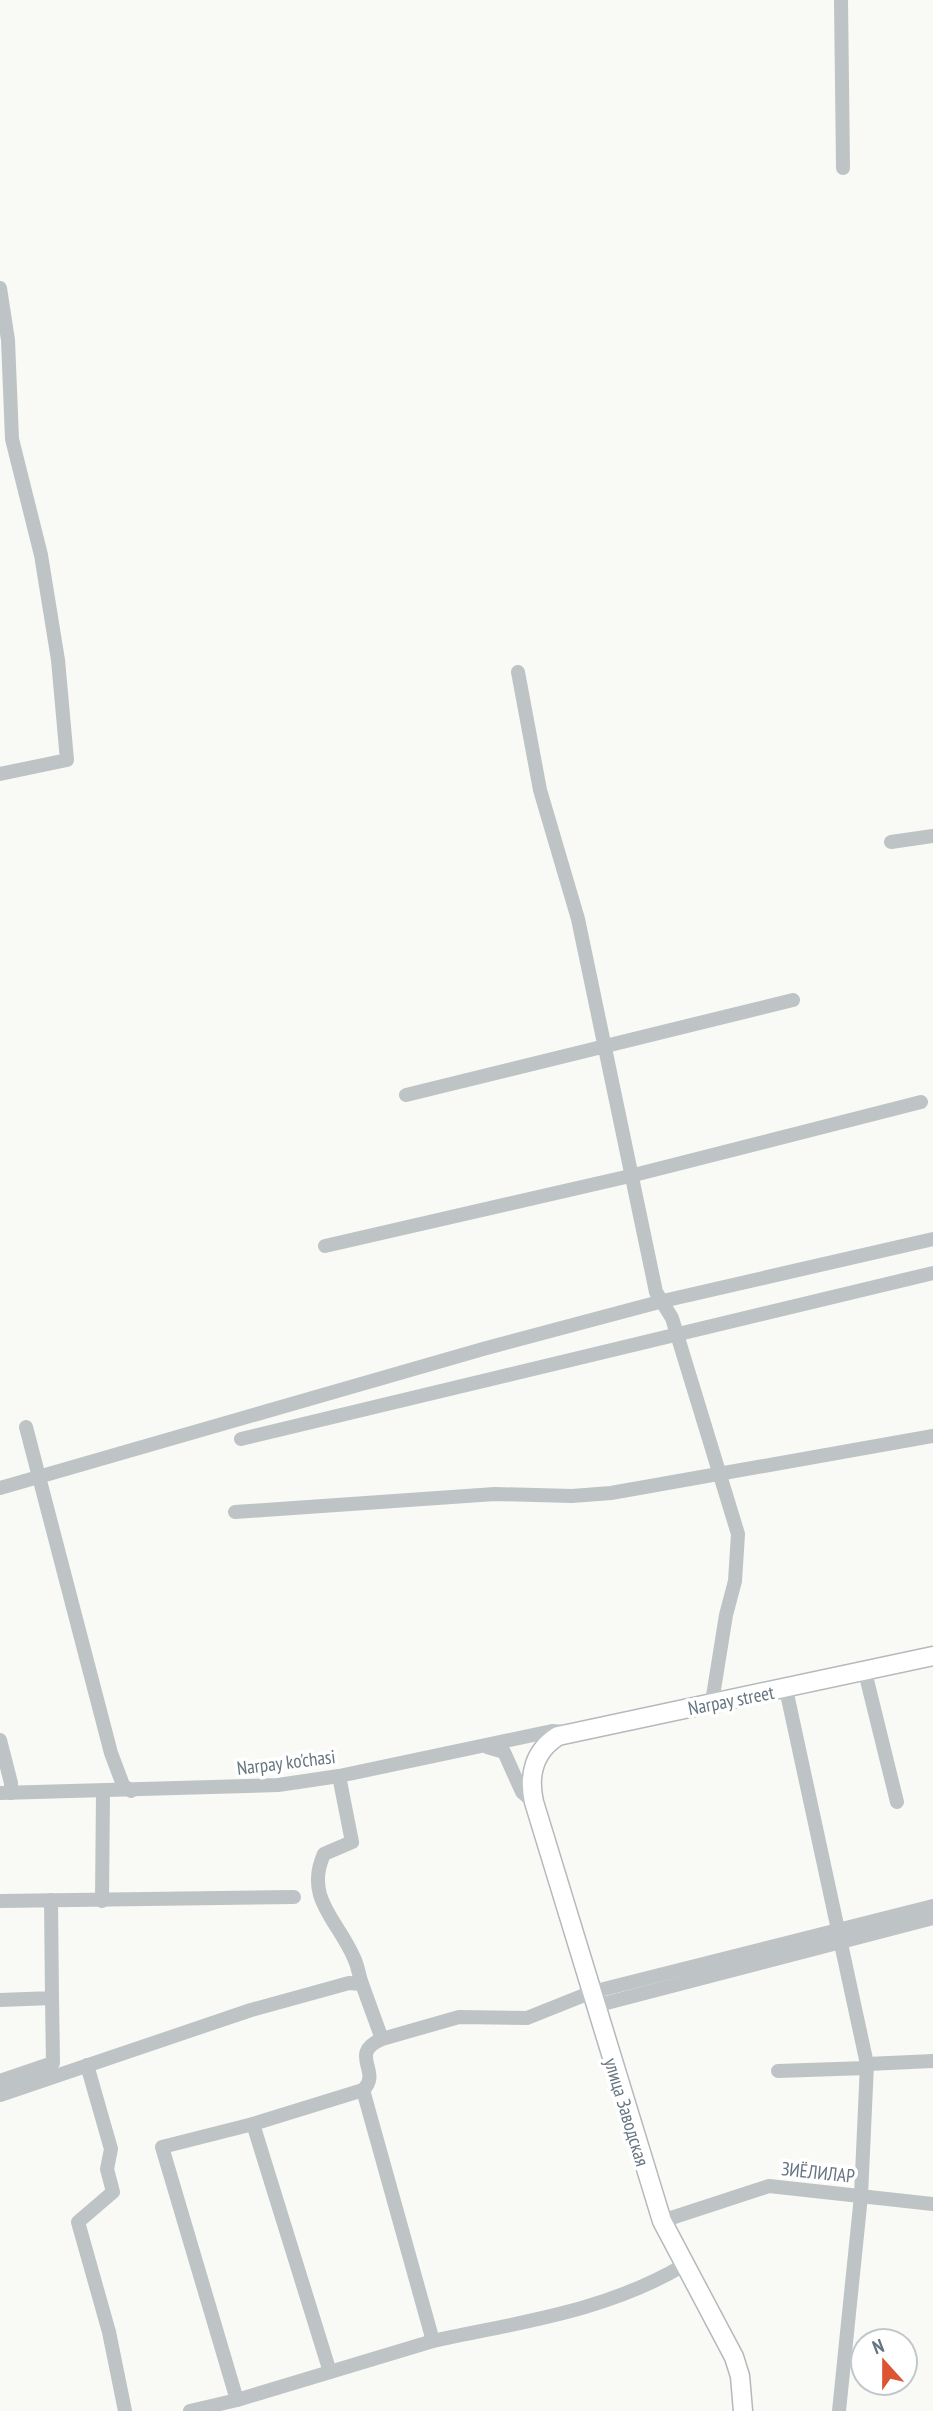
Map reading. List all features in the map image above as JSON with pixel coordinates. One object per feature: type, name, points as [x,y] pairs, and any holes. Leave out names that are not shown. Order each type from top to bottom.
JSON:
[{"type":"main road","name":"Narpay street","points":[[537,1758],[546,1744],[572,1733],[933,1656]]},
{"type":"main road","name":"улица Заводская","points":[[537,1758],[530,1785],[534,1802],[662,2221],[734,2357],[742,2387],[743,2411]]},
{"type":"street","points":[[841,0],[843,168]]},
{"type":"street","points":[[0,288],[8,340],[6,438],[41,555],[58,660],[67,760],[0,774]]},
{"type":"street","points":[[518,672],[540,790],[578,919],[656,1292],[663,1301],[678,1335],[735,1521],[738,1555],[712,1702]]},
{"type":"street","points":[[891,842],[933,836]]},
{"type":"street","points":[[406,1095],[793,1000]]},
{"type":"street","points":[[325,1246],[630,1176],[921,1102]]},
{"type":"street","points":[[0,1488],[215,1429],[357,1384],[663,1301],[933,1240]]},
{"type":"street","points":[[241,1439],[492,1376],[678,1335],[933,1273]]},
{"type":"street","points":[[26,1427],[111,1753],[123,1785],[131,1791]]},
{"type":"street","points":[[235,1512],[495,1494],[572,1496],[933,1436]]},
{"type":"street","points":[[865,1672],[897,1802]]},
{"type":"street","points":[[786,1689],[867,2066],[862,2196],[839,2411]]},
{"type":"street","name":"Narpay ko'chasi","points":[[5,1793],[243,1788],[339,1776],[552,1731],[572,1733]]},
{"type":"street","points":[[0,1740],[11,1783],[5,1793]]},
{"type":"street","name":"улица Заводская","points":[[475,1747],[497,1748],[504,1752],[522,1792],[534,1802]]},
{"type":"street","points":[[339,1776],[352,1842],[324,1854],[319,1866],[317,1888],[354,1958],[382,2039]]},
{"type":"street","points":[[102,1901],[103,1792]]},
{"type":"street","points":[[0,1901],[294,1897]]},
{"type":"street","points":[[0,2081],[53,2063],[51,1900]]},
{"type":"street","points":[[237,2400],[162,2147],[253,2124],[363,2090],[370,2078],[366,2050],[370,2044],[382,2039],[459,2017],[527,2018],[839,1935],[933,1906]]},
{"type":"street","points":[[839,1935],[933,1918]]},
{"type":"street","points":[[0,2095],[251,2010],[349,1983],[362,1984]]},
{"type":"street","points":[[0,2000],[52,1998]]},
{"type":"street","points":[[778,2071],[933,2062]]},
{"type":"street","points":[[87,2066],[111,2149],[107,2169],[113,2192],[78,2222],[109,2332],[125,2411]]},
{"type":"street","points":[[363,2090],[433,2341]]},
{"type":"street","points":[[253,2124],[330,2372]]},
{"type":"street","name":"ЗИЁЛИЛАР","points":[[662,2221],[769,2186],[933,2204]]},
{"type":"street","points":[[190,2411],[237,2400],[433,2341],[611,2301],[648,2286],[684,2265]]}]
